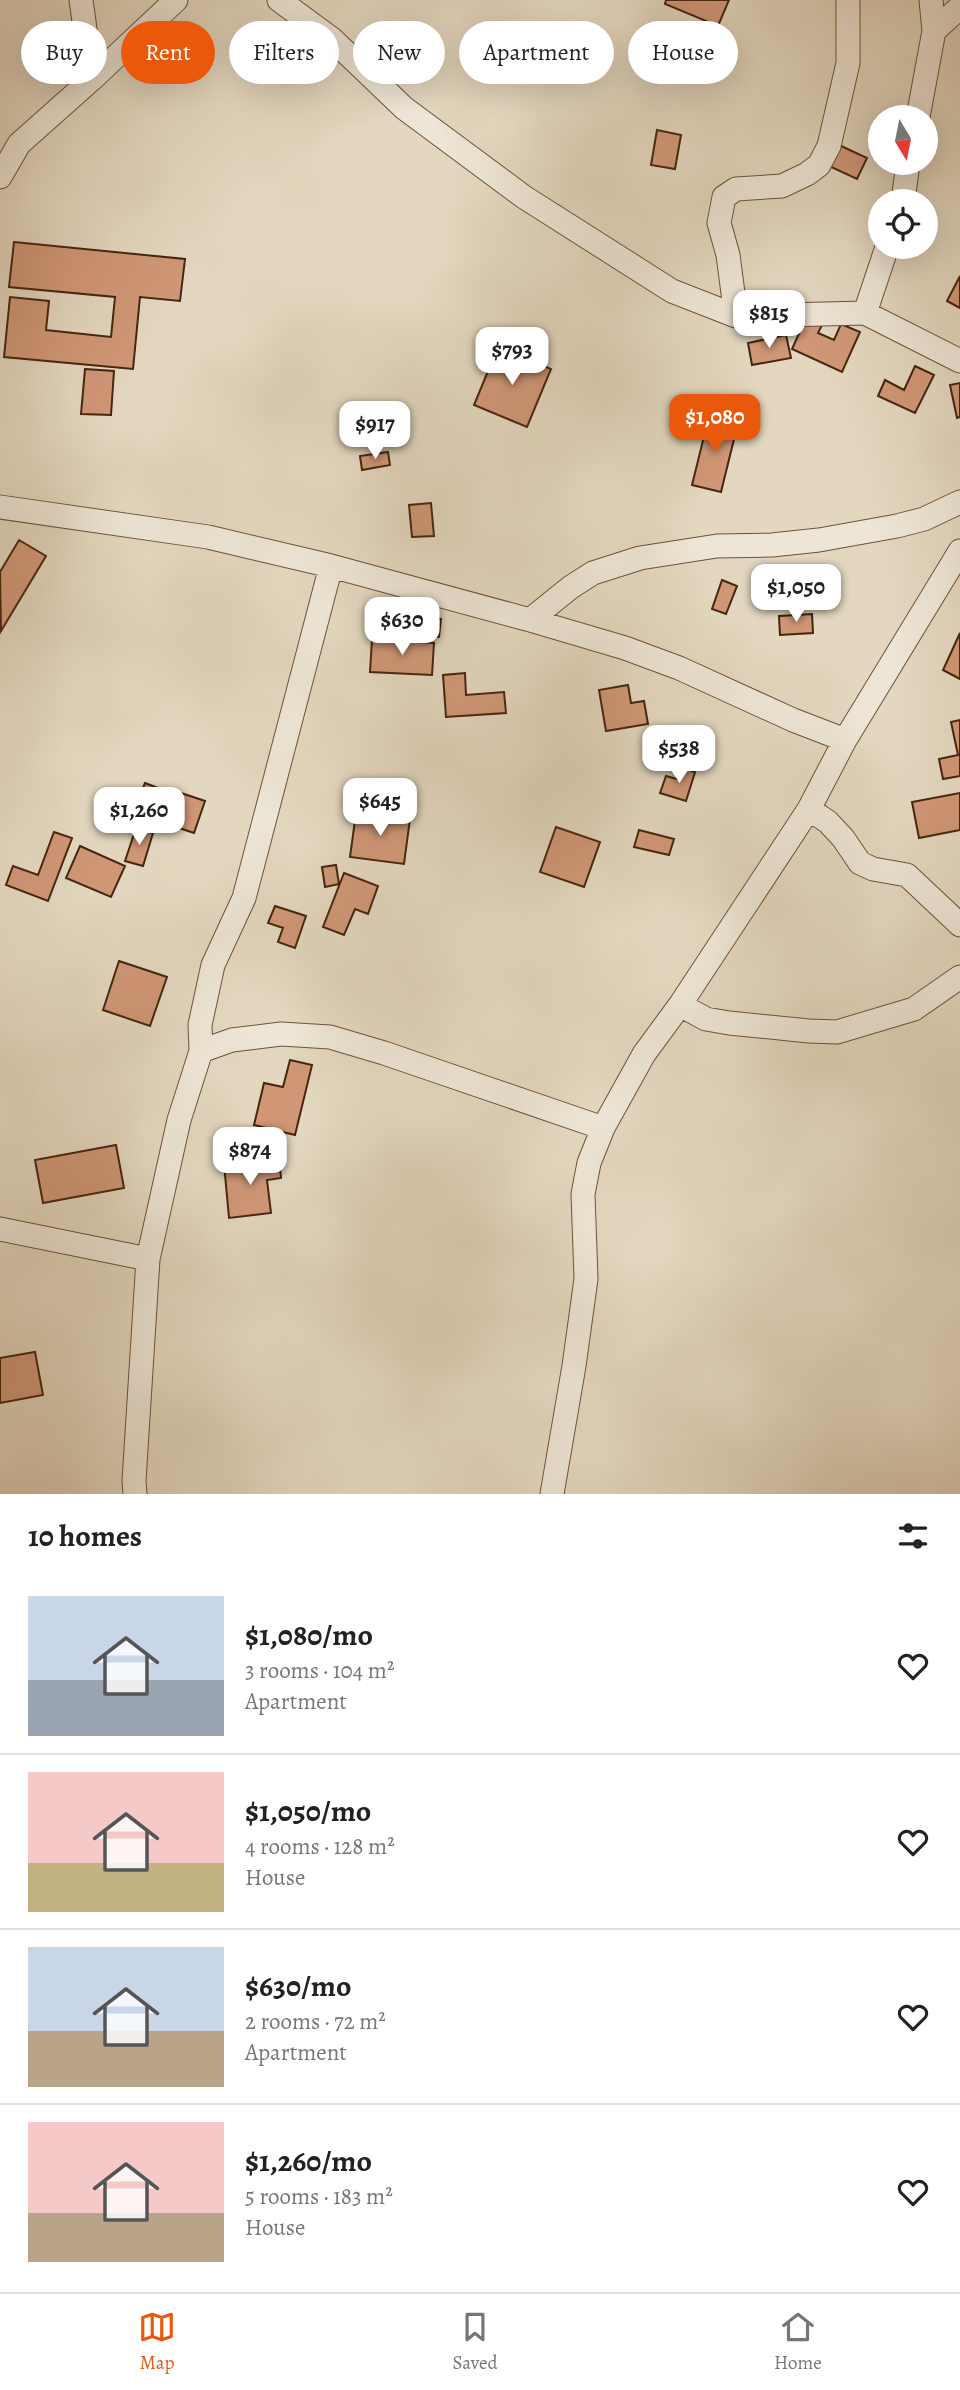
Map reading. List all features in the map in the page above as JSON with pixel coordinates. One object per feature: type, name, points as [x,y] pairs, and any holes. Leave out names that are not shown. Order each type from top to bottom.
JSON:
[{"type":"street","points":[[81,0],[84,21]]},
{"type":"street","points":[[107,65],[176,0]]},
{"type":"street","points":[[279,0],[332,39],[404,108],[524,197],[671,290],[736,316],[865,313],[960,361]]},
{"type":"street","points":[[736,316],[728,255],[719,223],[724,197],[736,190],[782,186],[819,165],[828,146],[848,63],[848,0]]},
{"type":"street","points":[[920,105],[934,31],[931,0]]},
{"type":"street","points":[[934,31],[960,7]]},
{"type":"street","points":[[0,177],[19,144],[86,84]]},
{"type":"street","points":[[865,313],[883,259]]},
{"type":"street","points":[[530,620],[593,573],[639,558],[717,546],[772,545],[819,540],[924,519],[960,502]]},
{"type":"street","points":[[0,507],[208,537],[331,566],[530,620],[625,648],[679,668],[793,720],[845,740]]},
{"type":"street","points":[[552,1494],[586,1279],[583,1194],[589,1163],[603,1128],[644,1054],[680,1005],[809,809],[845,740],[960,551]]},
{"type":"street","points":[[135,1494],[148,1259],[179,1120],[201,1051],[200,1025],[210,975],[244,898],[331,566]]},
{"type":"street","points":[[809,809],[828,822],[860,863],[873,869],[906,875],[960,925]]},
{"type":"street","points":[[680,1005],[706,1019],[729,1023],[837,1032],[914,1009],[960,977]]},
{"type":"street","points":[[201,1051],[232,1040],[281,1034],[330,1037],[603,1128]]},
{"type":"street","points":[[0,1229],[148,1259]]},
{"type":"building","points":[[666,0],[729,0],[720,21],[706,21],[665,4]]},
{"type":"building","points":[[657,130],[681,135],[675,169],[651,165]]},
{"type":"building","points":[[839,145],[867,158],[857,179],[829,166]]},
{"type":"building","points":[[14,242],[185,259],[180,301],[140,297],[133,369],[4,357],[10,297],[49,301],[46,330],[111,337],[115,297],[9,287]]},
{"type":"building","points":[[960,276],[960,308],[947,301]]},
{"type":"building","points":[[806,318],[822,325],[818,333],[834,340],[841,324],[860,332],[842,372],[792,349]]},
{"type":"building","points":[[786,335],[791,358],[752,365],[748,343]]},
{"type":"building","points":[[498,347],[551,369],[527,427],[474,405]]},
{"type":"building","points":[[915,366],[934,375],[915,413],[878,396],[885,380],[904,390]]},
{"type":"building","points":[[85,369],[114,371],[111,415],[81,414]]},
{"type":"building","points":[[960,383],[960,417],[957,418],[950,385]]},
{"type":"building","points":[[709,416],[738,423],[721,492],[692,485]]},
{"type":"building","points":[[388,452],[390,465],[362,470],[360,456]]},
{"type":"building","points":[[431,503],[434,536],[412,537],[409,505]]},
{"type":"building","points":[[19,540],[46,556],[1,631],[0,572]]},
{"type":"building","points":[[722,580],[737,586],[726,614],[712,609]]},
{"type":"building","points":[[812,614],[813,633],[780,635],[779,616]]},
{"type":"building","points":[[415,617],[441,619],[439,637],[414,635]]},
{"type":"building","points":[[960,633],[960,679],[943,670]]},
{"type":"building","points":[[372,639],[434,643],[432,675],[370,672]]},
{"type":"building","points":[[465,673],[466,695],[504,692],[506,713],[446,717],[443,675]]},
{"type":"building","points":[[628,685],[631,703],[644,701],[648,724],[606,731],[599,690]]},
{"type":"building","points":[[960,720],[960,776],[943,779],[939,759],[958,755],[951,722]]},
{"type":"building","points":[[681,767],[695,772],[686,801],[660,793],[666,776],[677,779]]},
{"type":"building","points":[[145,783],[174,794],[159,830],[145,825],[154,803],[139,797]]},
{"type":"building","points":[[178,792],[205,801],[194,833],[167,824]]},
{"type":"building","points":[[960,793],[960,830],[919,838],[912,802]]},
{"type":"building","points":[[356,813],[410,819],[404,864],[350,857]]},
{"type":"building","points":[[556,827],[600,842],[584,887],[540,872]]},
{"type":"building","points":[[136,828],[153,833],[143,866],[125,861]]},
{"type":"building","points":[[639,830],[674,839],[669,855],[634,847]]},
{"type":"building","points":[[54,832],[72,838],[48,901],[6,885],[13,866],[38,875]]},
{"type":"building","points":[[80,846],[125,866],[111,897],[66,878]]},
{"type":"building","points":[[336,865],[339,884],[325,887],[322,867]]},
{"type":"building","points":[[344,873],[378,886],[368,914],[355,909],[344,935],[323,927]]},
{"type":"building","points":[[275,906],[306,916],[295,948],[278,942],[283,928],[268,923]]},
{"type":"building","points":[[119,961],[167,977],[150,1026],[103,1010]]},
{"type":"building","points":[[290,1060],[312,1065],[295,1135],[254,1125],[264,1083],[283,1087]]},
{"type":"building","points":[[116,1145],[124,1188],[43,1203],[35,1160]]},
{"type":"building","points":[[279,1158],[281,1178],[267,1180],[271,1213],[229,1218],[224,1164]]},
{"type":"building","points":[[35,1352],[43,1395],[0,1403],[0,1358]]}]
